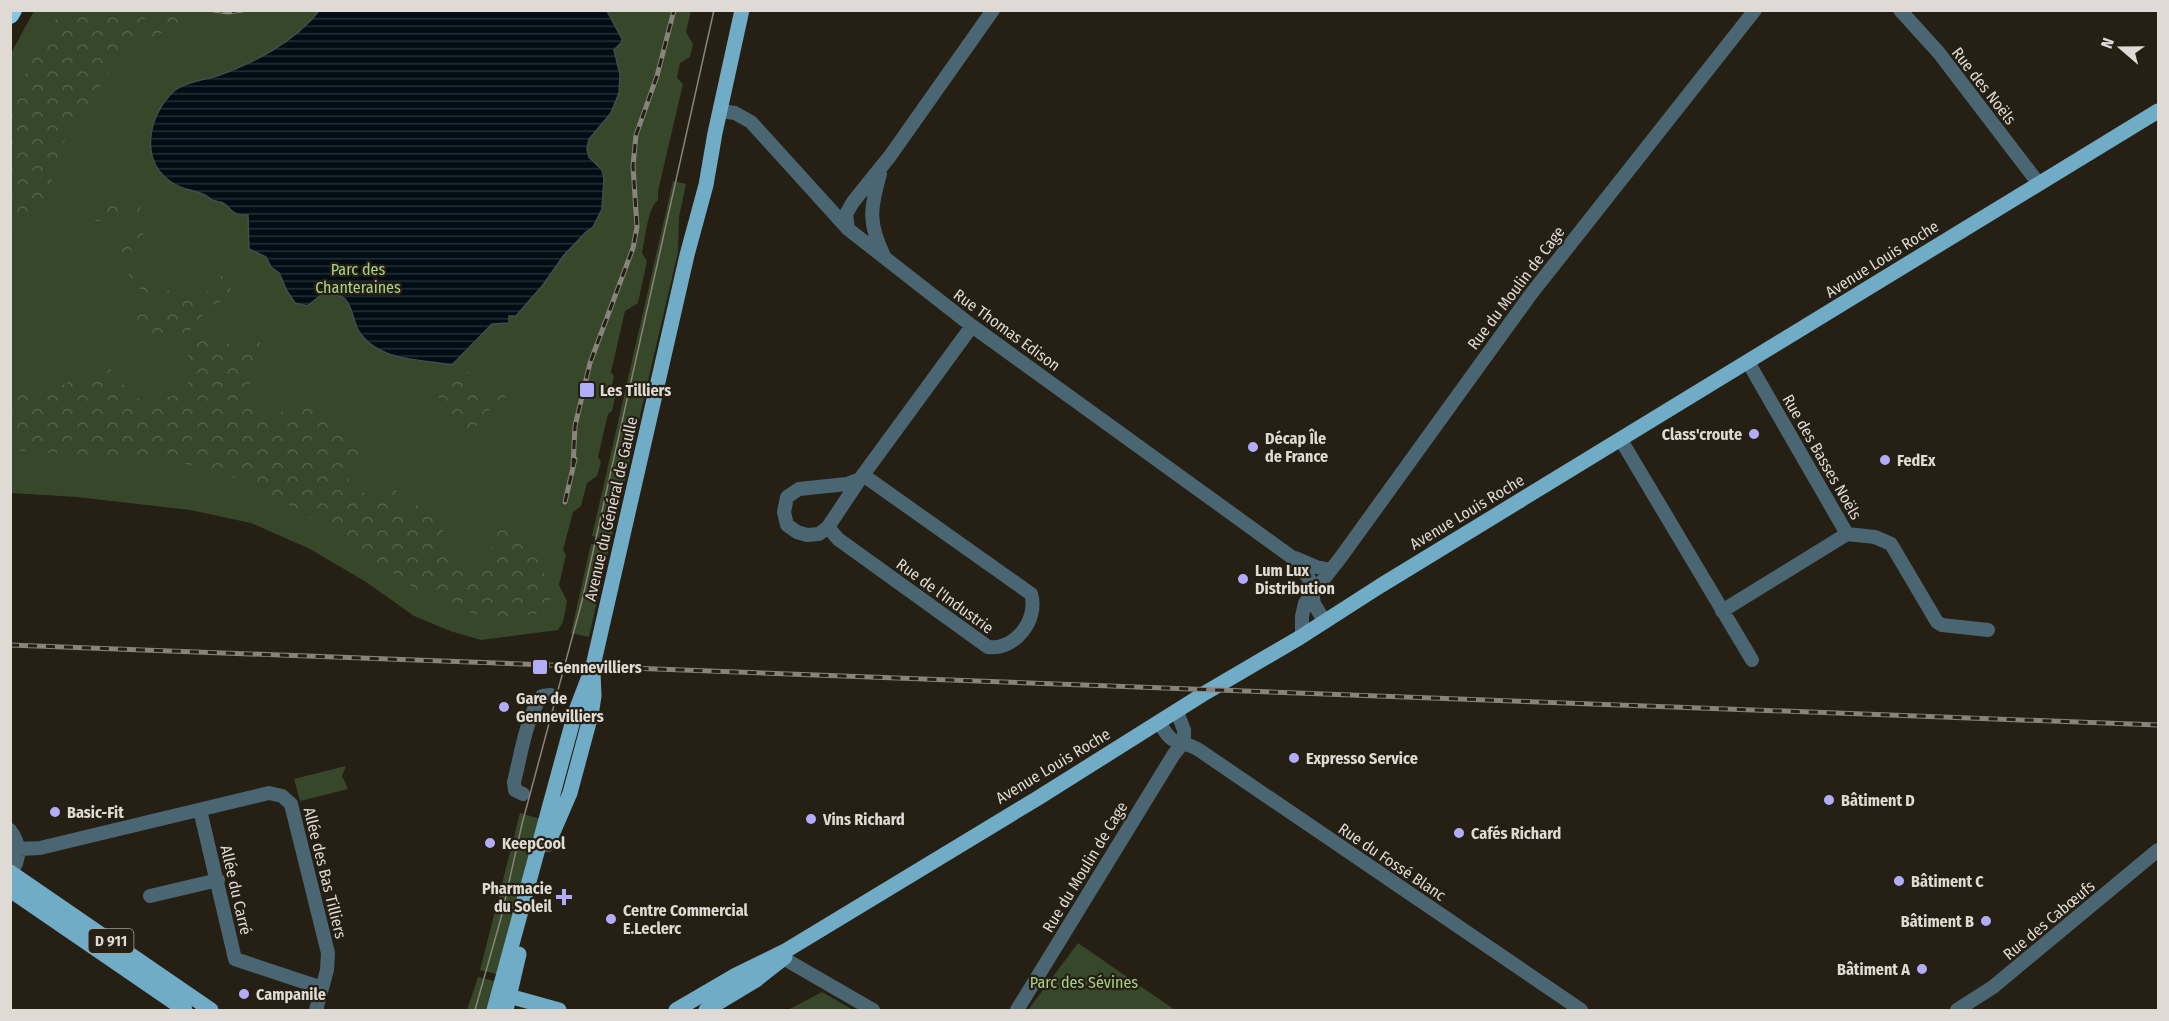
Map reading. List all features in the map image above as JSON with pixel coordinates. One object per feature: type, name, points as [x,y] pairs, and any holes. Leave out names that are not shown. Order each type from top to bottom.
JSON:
[{"type":"highway","points":[[10,15],[13,10]]},
{"type":"main road","name":"Avenue du Général de Gaulle","points":[[501,1005],[520,948],[586,702],[687,255],[687,224],[697,183],[715,134],[742,10]]},
{"type":"main road","name":"Avenue Louis Roche","points":[[676,1011],[736,975],[795,945],[2158,111]]},
{"type":"main road","name":"D 911","points":[[11,873],[212,1011]]},
{"type":"main road","name":"D 911","points":[[10,890],[185,1011]]},
{"type":"main road","name":"Avenue Louis Roche","points":[[706,1011],[756,980],[795,945]]},
{"type":"main road","points":[[501,1005],[559,1011]]},
{"type":"street","points":[[872,214],[860,227],[848,229],[846,214],[853,201],[883,166],[993,10]]},
{"type":"street","name":"Rue du Moulin de Cage","points":[[1302,636],[1303,608],[1313,594],[1531,294],[1755,10]]},
{"type":"street","name":"Rue des Noëls","points":[[1900,10],[1939,53],[2038,184]]},
{"type":"street","name":"Rue Thomas Edison","points":[[720,111],[735,113],[751,122],[848,229],[972,326],[1293,558],[1309,576],[1313,594]]},
{"type":"street","points":[[883,166],[873,197],[872,214],[875,236],[886,258]]},
{"type":"street","points":[[826,204],[853,201]]},
{"type":"street","points":[[862,477],[848,484],[799,489],[787,498],[784,512],[788,525],[796,532],[807,535],[819,534],[828,527],[972,326]]},
{"type":"street","name":"Rue des Basses Noëls","points":[[1722,611],[1848,534],[1748,362]]},
{"type":"street","points":[[1621,440],[1752,660]]},
{"type":"street","name":"Rue de l'Industrie","points":[[828,527],[838,539],[988,647],[998,649],[1007,646],[1020,635],[1030,619],[1033,601],[1031,594],[862,477]]},
{"type":"street","points":[[1848,534],[1875,537],[1891,544],[1937,622],[1942,625],[1988,630]]},
{"type":"street","name":"Rue Thomas Edison","points":[[1293,558],[1331,570]]},
{"type":"street","points":[[1313,594],[1314,604],[1325,622]]},
{"type":"street","points":[[523,794],[515,790],[514,782],[535,704],[542,696],[551,696]]},
{"type":"street","points":[[1177,712],[1184,730],[1184,742]]},
{"type":"street","name":"Rue du Fossé Blanc","points":[[1160,723],[1175,741],[1184,742],[1199,750],[1581,1011]]},
{"type":"street","name":"Rue du Moulin de Cage","points":[[1017,1011],[1174,754],[1184,742]]},
{"type":"street","name":"Allée des Bas Tilliers","points":[[200,810],[269,793],[282,796],[292,807],[328,953],[327,970],[316,1011]]},
{"type":"street","points":[[19,849],[40,848],[200,810]]},
{"type":"street","name":"Allée du Carré","points":[[200,810],[235,959],[322,988]]},
{"type":"street","points":[[10,830],[17,838],[19,849],[18,859],[11,873]]},
{"type":"street","name":"Rue des Cabœufs","points":[[1957,1011],[1994,987],[2158,850]]},
{"type":"street","points":[[150,896],[218,880]]},
{"type":"street","points":[[783,958],[873,1011]]},
{"type":"green space","points":[[162,10],[206,11],[192,22],[143,40]]},
{"type":"green space","name":"Parc des Chanteraines","points":[[34,11],[691,11],[686,32],[693,44],[690,57],[680,63],[677,78],[683,84],[658,191],[658,200],[652,209],[646,229],[642,253],[647,261],[638,303],[625,311],[611,372],[614,376],[612,385],[616,393],[612,411],[608,414],[598,457],[601,462],[597,476],[587,483],[581,506],[573,512],[563,550],[566,555],[559,585],[567,601],[563,622],[558,630],[481,640],[450,631],[414,616],[366,582],[310,549],[251,523],[190,510],[77,497],[11,493],[10,55]]},
{"type":"green space","points":[[60,11],[150,11],[59,149],[46,203],[25,221],[11,229],[11,100]]},
{"type":"green space","points":[[673,181],[686,184],[679,217],[678,252],[611,540],[592,536]]},
{"type":"green space","points":[[124,202],[134,203],[152,216],[153,219],[145,233],[130,244],[141,270],[151,280],[163,288],[189,294],[203,292],[217,286],[217,279],[225,273],[230,274],[233,277],[226,298],[209,306],[182,306],[157,301],[141,290],[121,262],[117,244],[121,239],[130,237],[142,223],[131,211],[119,215],[112,212],[104,221],[94,221],[98,209]]},
{"type":"green space","points":[[138,303],[181,315],[203,315],[192,329],[184,333],[165,336],[147,331],[134,322],[130,311],[134,304]]},
{"type":"green space","points":[[205,338],[219,340],[247,351],[253,348],[255,338],[266,348],[253,368],[250,388],[254,406],[268,414],[280,412],[310,397],[358,449],[358,460],[348,457],[344,461],[343,472],[358,491],[373,495],[383,487],[391,487],[402,495],[394,515],[406,513],[424,500],[443,511],[443,546],[449,560],[468,565],[484,564],[490,554],[494,538],[482,531],[483,522],[511,527],[517,536],[532,547],[542,566],[551,602],[544,612],[533,615],[488,618],[436,602],[296,509],[246,481],[183,463],[11,450],[11,392],[37,393],[48,390],[106,366],[139,399],[150,401],[172,396],[182,391],[189,379],[189,358],[184,345]]},
{"type":"green space","points":[[466,370],[469,373],[467,394],[487,397],[488,388],[507,389],[505,400],[484,416],[468,441],[432,387],[438,375],[455,374]]},
{"type":"green space","points":[[591,544],[609,548],[589,637],[571,633]]},
{"type":"green space","points":[[346,766],[342,776],[348,789],[300,801],[294,779]]},
{"type":"green space","points":[[520,813],[541,819],[500,975],[480,970]]},
{"type":"green space","name":"Parc des Sévines","points":[[1078,943],[1175,1010],[1028,1010]]},
{"type":"green space","points":[[478,977],[498,982],[489,1010],[467,1010]]},
{"type":"green space","points":[[822,992],[853,1010],[788,1010]]},
{"type":"shaded area","points":[[319,11],[607,11],[622,39],[614,50],[620,74],[619,93],[611,113],[589,139],[587,149],[589,157],[602,170],[604,178],[602,209],[593,227],[564,255],[543,285],[516,316],[509,316],[509,323],[492,324],[452,365],[400,357],[376,348],[358,330],[350,306],[341,296],[324,293],[307,306],[295,303],[279,273],[271,267],[266,257],[249,249],[248,215],[236,214],[223,203],[176,185],[161,173],[154,162],[151,150],[153,125],[158,112],[174,91],[189,83],[217,76],[259,58],[297,33]]},
{"type":"tram line","points":[[475,1010],[501,918],[522,824],[582,601],[714,10]]},
{"type":"railway","points":[[214,10],[228,12],[242,10]]},
{"type":"railway","points":[[573,467],[575,426],[590,363],[633,248],[637,227],[633,166],[636,135],[657,76],[674,10]]},
{"type":"railway","points":[[565,502],[575,459]]},
{"type":"railway","points":[[10,645],[2158,725]]},
{"type":"place","name":"Les Tilliers","points":[[587,390]]},
{"type":"place","name":"Class'croute","points":[[1754,434]]},
{"type":"place","name":"Décap Île de France","points":[[1253,447]]},
{"type":"place","name":"FedEx","points":[[1885,460]]},
{"type":"place","name":"Lum Lux Distribution","points":[[1243,579]]},
{"type":"place","name":"Gennevilliers","points":[[540,667]]},
{"type":"place","name":"Gare de Gennevilliers","points":[[504,707]]},
{"type":"place","name":"Expresso Service","points":[[1294,758]]},
{"type":"place","name":"Bâtiment D","points":[[1829,800]]},
{"type":"place","name":"Basic-Fit","points":[[55,812]]},
{"type":"place","name":"Vins Richard","points":[[811,819]]},
{"type":"place","name":"Cafés Richard","points":[[1459,833]]},
{"type":"place","name":"KeepCool","points":[[490,843]]},
{"type":"place","name":"Bâtiment C","points":[[1899,881]]},
{"type":"place","name":"Pharmacie du Soleil","points":[[564,897]]},
{"type":"place","name":"Centre Commercial E.Leclerc","points":[[611,919]]},
{"type":"place","name":"Bâtiment B","points":[[1986,921]]},
{"type":"place","name":"Bâtiment A","points":[[1922,969]]},
{"type":"place","name":"Campanile","points":[[244,994]]}]
